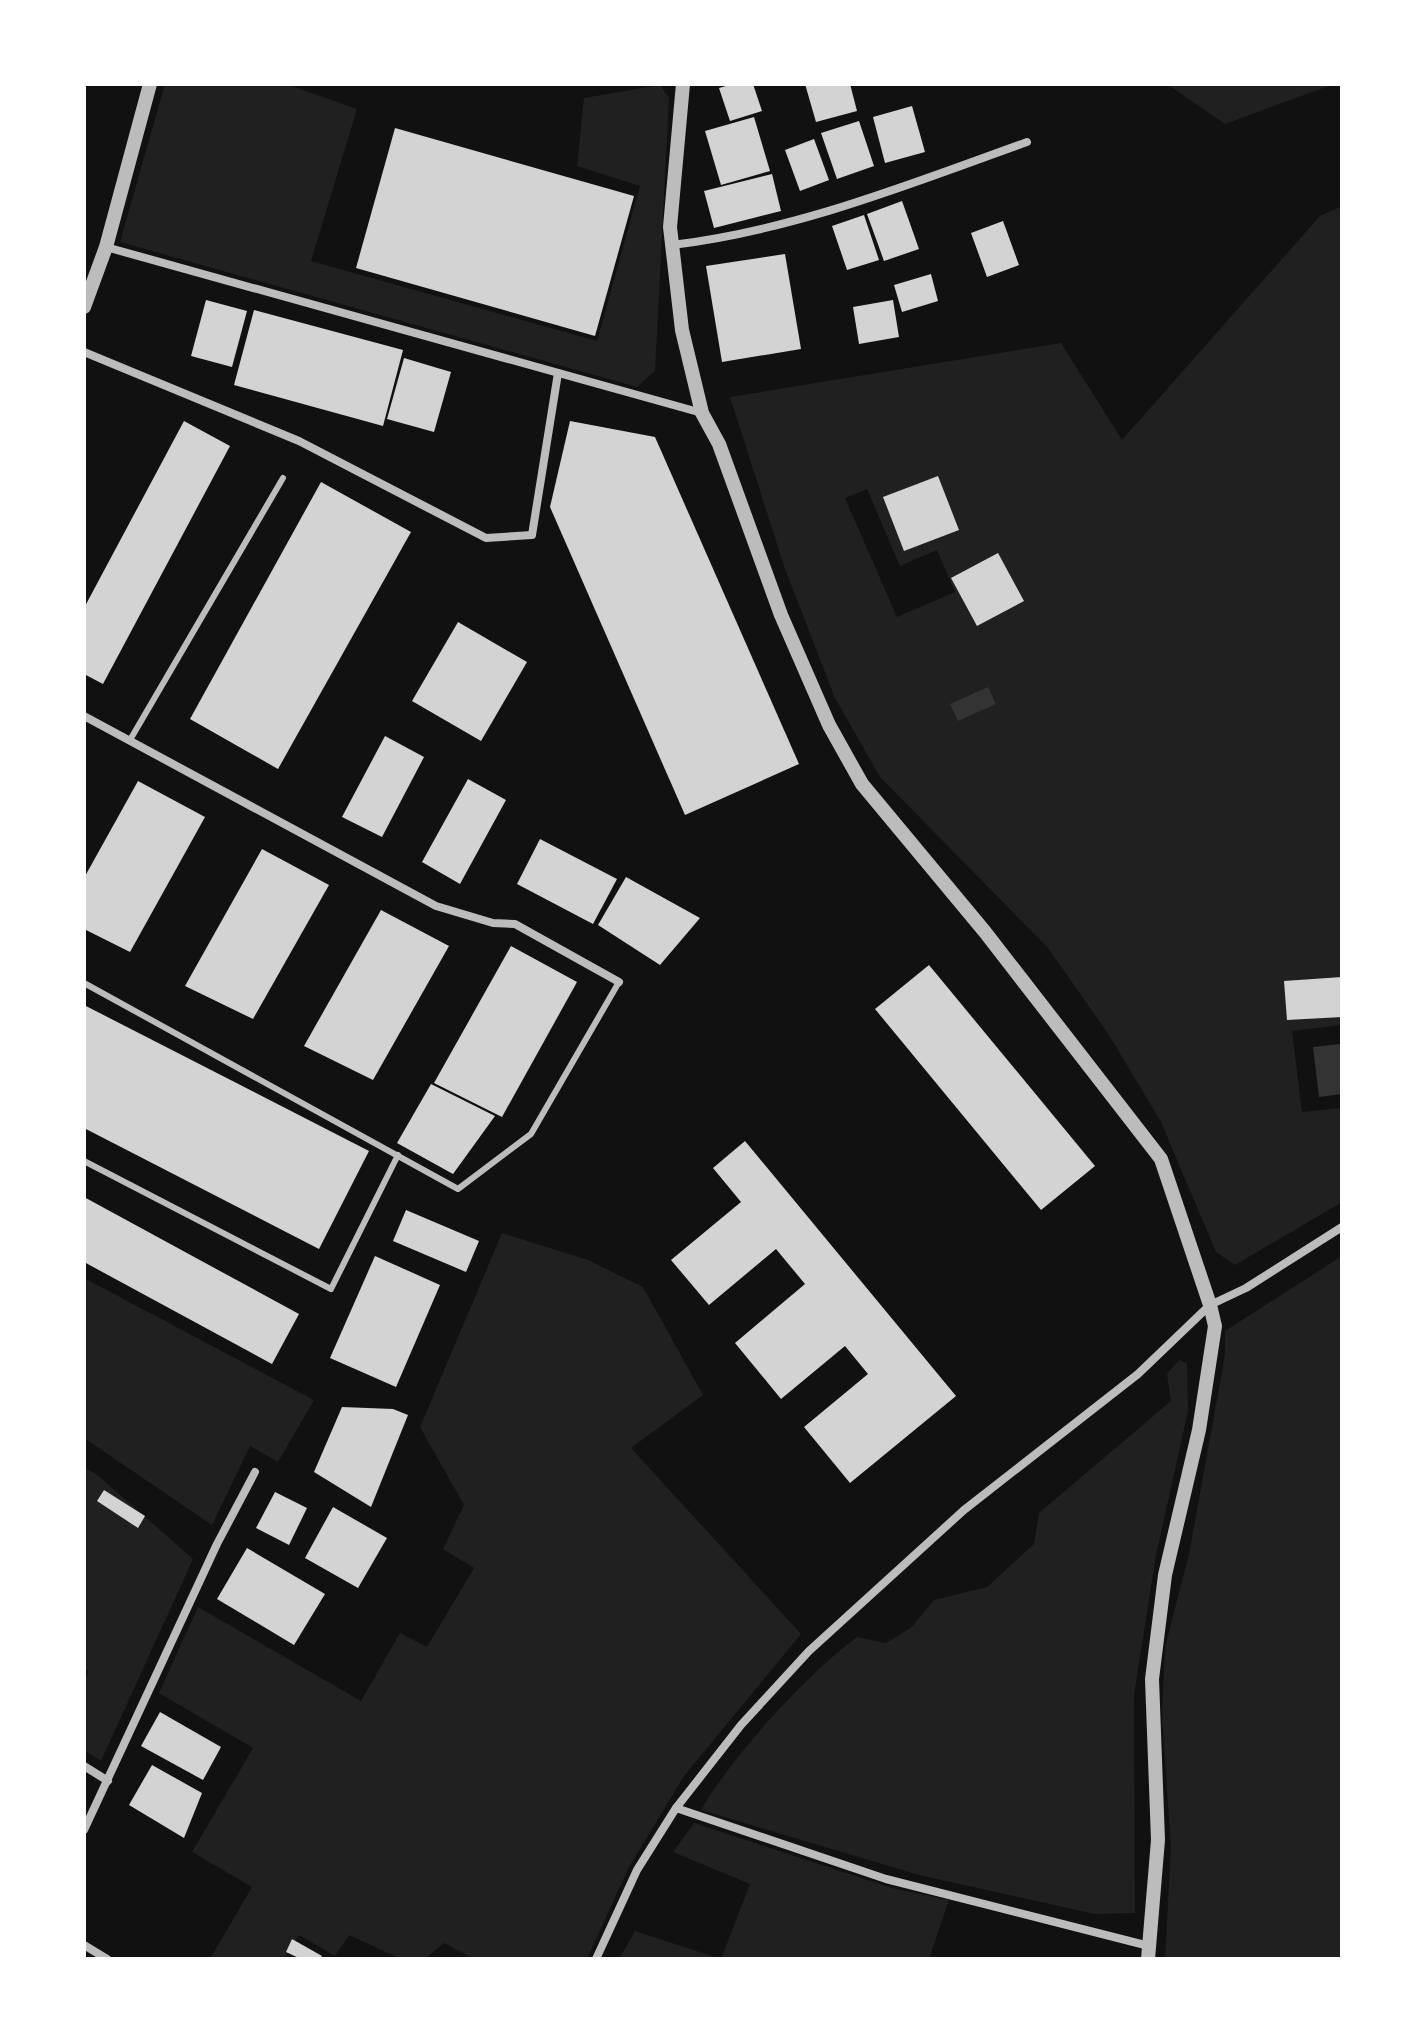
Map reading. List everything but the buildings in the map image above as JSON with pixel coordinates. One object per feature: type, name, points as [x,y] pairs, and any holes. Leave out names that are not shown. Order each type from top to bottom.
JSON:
[{"type":"street","points":[[84,307],[106,247],[150,84]]},
{"type":"street","points":[[676,1808],[886,1879],[1149,1952],[1158,1840],[1152,1679],[1165,1575],[1201,1415],[1215,1326],[1161,1159],[985,932],[862,784],[829,725],[781,615],[719,444],[702,413],[682,330],[670,227],[683,84]]},
{"type":"street","points":[[672,245],[733,238],[825,214],[1027,142]]},
{"type":"street","points":[[106,247],[702,413]]},
{"type":"street","points":[[84,352],[299,441],[486,538],[532,535],[558,373]]},
{"type":"street","points":[[84,716],[436,906],[493,923],[515,924],[619,982]]},
{"type":"street","points":[[596,1959],[637,1870],[676,1808],[741,1725],[809,1651],[964,1510],[1138,1374],[1210,1305],[1246,1288],[1342,1227]]},
{"type":"street","points":[[84,1830],[217,1544],[255,1472]]},
{"type":"street","points":[[84,1766],[108,1781]]},
{"type":"street","points":[[84,1945],[107,1959]]},
{"type":"lane","points":[[130,740],[283,478]]},
{"type":"lane","points":[[84,983],[458,1189],[531,1134],[619,982]]},
{"type":"lane","points":[[84,1161],[331,1289],[398,1155]]},
{"type":"shaded area","points":[[165,84],[286,84],[357,109],[311,261],[597,341],[640,186],[577,166],[584,98],[660,85],[669,98],[655,371],[637,387],[120,242]]},
{"type":"shaded area","points":[[1167,84],[1334,84],[1225,124]]},
{"type":"shaded area","points":[[1342,206],[1342,1025],[1292,1031],[1302,1112],[1342,1108],[1342,1202],[1235,1265],[1216,1252],[1161,1122],[1109,1035],[1048,948],[880,777],[835,698],[785,569],[730,397],[1061,343],[1122,440],[1320,216]],"holes":[[[867,489],[900,566],[937,550],[955,592],[897,617],[845,498]]]},
{"type":"shaded area","points":[[988,687],[996,704],[958,721],[950,704]]},
{"type":"shaded area","points":[[1340,1044],[1342,1094],[1319,1097],[1313,1047]]},
{"type":"shaded area","points":[[502,1233],[588,1260],[643,1287],[703,1395],[631,1448],[801,1634],[684,1776],[629,1867],[587,1959],[475,1959],[444,1943],[425,1959],[401,1959],[349,1935],[335,1956],[299,1935],[284,1959],[210,1959],[252,1887],[192,1852],[253,1748],[159,1693],[198,1607],[361,1701],[400,1633],[427,1647],[474,1568],[443,1549],[464,1505],[420,1427]]},
{"type":"shaded area","points":[[1342,1256],[1342,1959],[1165,1959],[1171,1848],[1162,1716],[1165,1647],[1189,1554],[1225,1355],[1225,1331]]},
{"type":"shaded area","points":[[84,1278],[314,1400],[278,1462],[250,1446],[212,1525],[84,1438]]},
{"type":"shaded area","points":[[1179,1360],[1187,1363],[1188,1411],[1156,1555],[1134,1695],[1135,1913],[1094,1914],[919,1875],[701,1810],[732,1765],[772,1717],[816,1672],[857,1637],[886,1643],[912,1627],[934,1600],[987,1587],[1034,1544],[1039,1513],[1171,1401],[1167,1374]]},
{"type":"shaded area","points":[[84,1467],[193,1559],[101,1761],[84,1750],[84,1681],[89,1672],[84,1668]]},
{"type":"shaded area","points":[[694,1823],[892,1888],[949,1900],[929,1959],[721,1959],[750,1884],[673,1852]]},
{"type":"shaded area","points":[[635,1931],[721,1959],[619,1959]]}]
